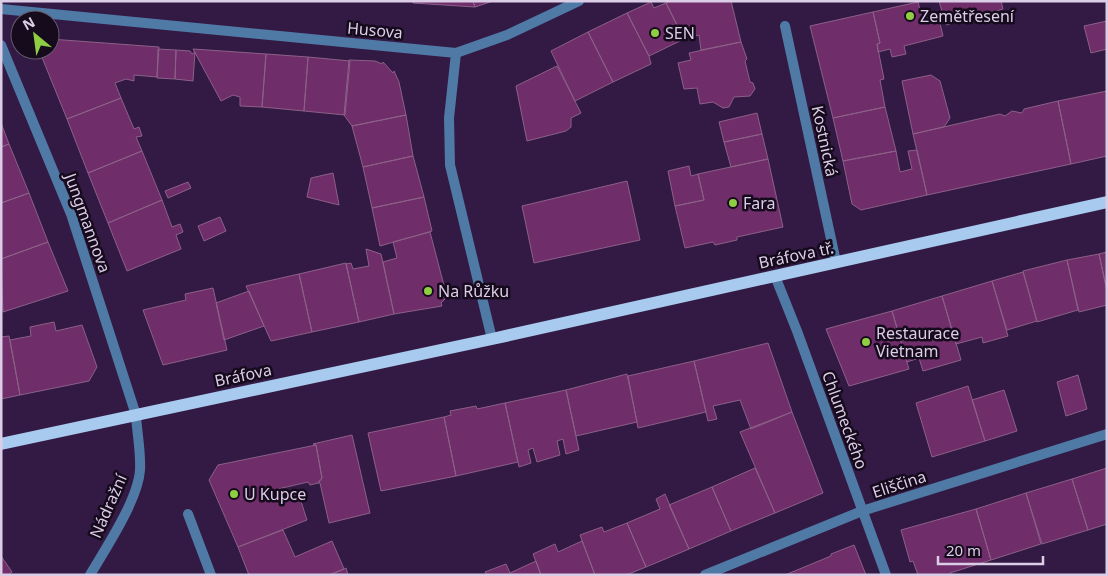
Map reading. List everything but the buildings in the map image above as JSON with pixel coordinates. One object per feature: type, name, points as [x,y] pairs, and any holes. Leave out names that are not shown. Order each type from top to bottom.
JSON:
[{"type":"main road","name":"Bráfova tř.","points":[[492,339],[1107,202]]},
{"type":"main road","name":"Bráfova","points":[[1,444],[492,339]]},
{"type":"street","points":[[492,339],[450,165],[449,118],[456,53],[506,35],[579,1]]},
{"type":"street","name":"Husova","points":[[1,9],[456,53]]},
{"type":"street","name":"Kostnická","points":[[785,26],[836,262]]},
{"type":"street","name":"Jungmannova","points":[[1,45],[71,214],[136,415]]},
{"type":"street","name":"Chlumeckého","points":[[775,276],[886,575]]},
{"type":"street","name":"Nádražní","points":[[90,575],[113,536],[130,500],[140,470],[136,415]]},
{"type":"street","name":"Eliščina","points":[[705,575],[862,511],[1107,434]]},
{"type":"street","points":[[188,514],[211,575]]},
{"type":"place","name":"Zemětřesení","points":[[910,16]]},
{"type":"place","name":"SEN","points":[[655,33]]},
{"type":"place","name":"Fara","points":[[733,203]]},
{"type":"place","name":"Na Růžku","points":[[428,291]]},
{"type":"place","name":"Restaurace Vietnam","points":[[866,342]]},
{"type":"place","name":"U Kupce","points":[[234,494]]}]
